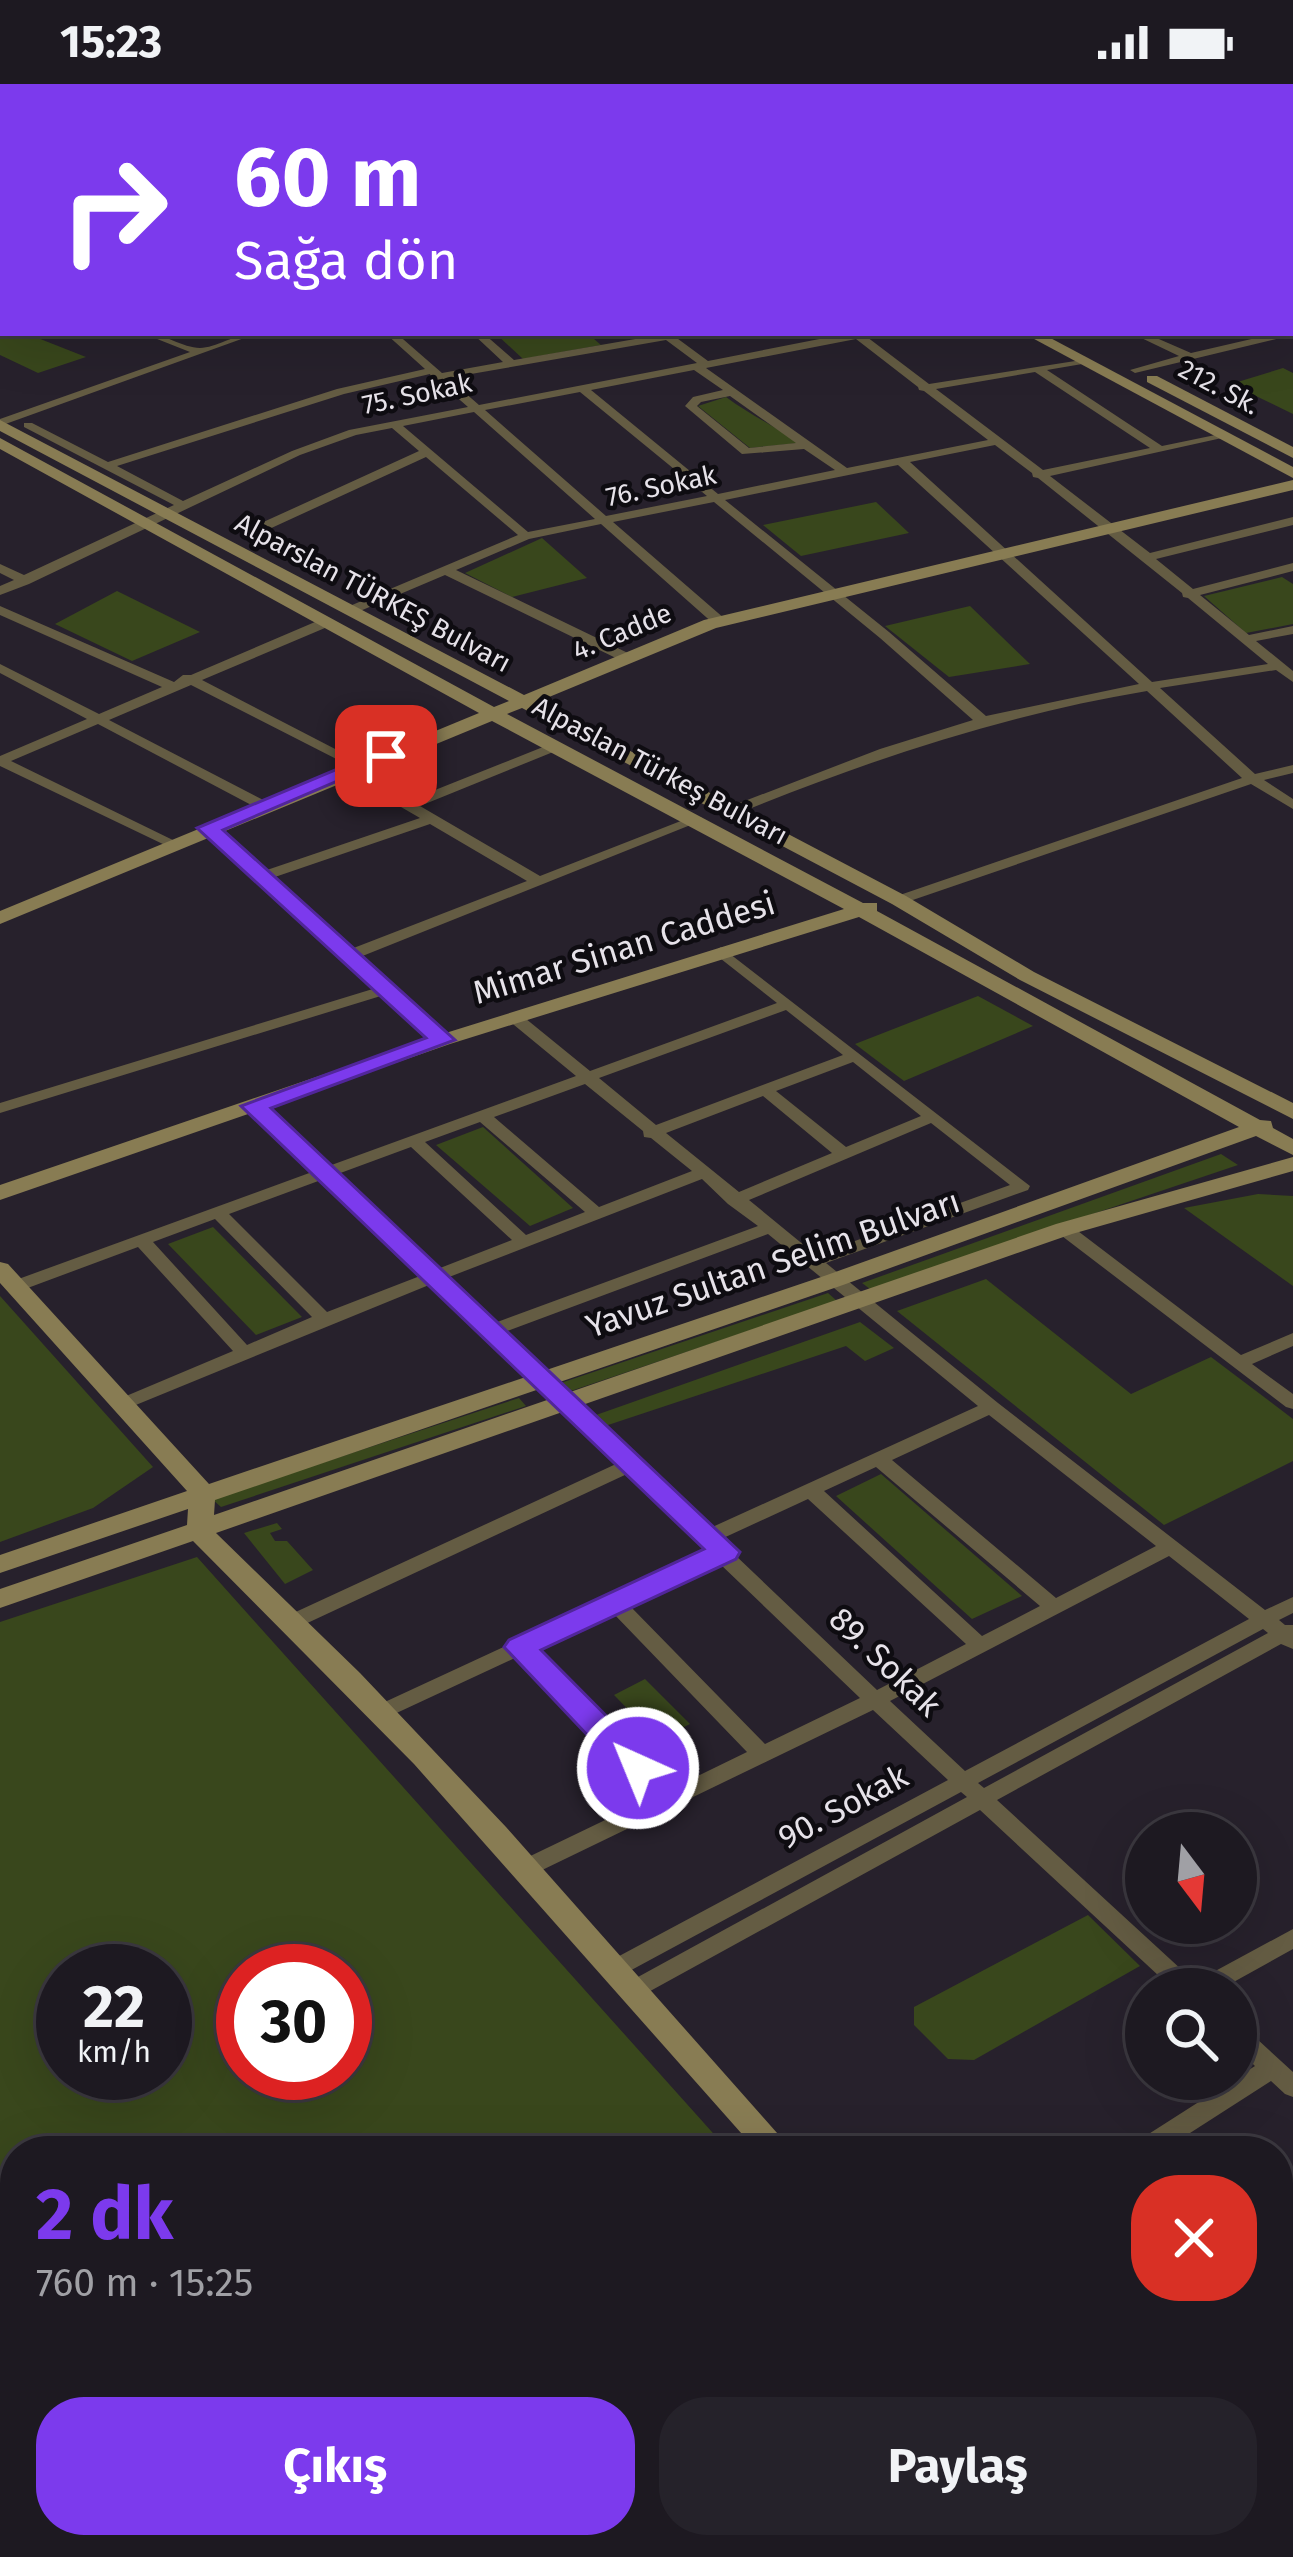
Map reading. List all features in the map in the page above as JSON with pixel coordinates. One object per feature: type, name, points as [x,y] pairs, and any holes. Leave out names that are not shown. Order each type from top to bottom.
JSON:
[{"type":"main road","points":[[1036,336],[1293,473]]},
{"type":"main road","name":"212. Sk.","points":[[1063,336],[1293,453]]},
{"type":"main road","name":"Alparslan TÜRKEŞ Bulvarı","points":[[11,423],[177,510],[349,611],[520,703],[898,900],[1027,976],[1293,1113]]},
{"type":"main road","name":"Alpaslan Türkeş Bulvarı","points":[[0,443],[1293,1148]]},
{"type":"main road","name":"4. Cadde","points":[[0,918],[172,842],[720,622],[1293,485]]},
{"type":"main road","name":"Mimar Sinan Caddesi","points":[[0,1193],[443,1040],[898,900]]},
{"type":"main road","name":"Yavuz Sultan Selim Bulvarı","points":[[0,1564],[835,1280],[1293,1113]]},
{"type":"main road","name":"Yavuz Sultan Selim Bulvarı","points":[[0,1599],[1064,1229],[1293,1164]]},
{"type":"main road","points":[[10,1277],[203,1492],[199,1532],[294,1621],[528,1867],[764,2136]]},
{"type":"street","points":[[155,336],[197,352]]},
{"type":"street","points":[[11,423],[245,336]]},
{"type":"street","points":[[393,336],[720,622]]},
{"type":"street","points":[[480,336],[512,364]]},
{"type":"street","points":[[106,466],[341,391],[661,336]]},
{"type":"street","points":[[667,336],[731,392],[843,471]]},
{"type":"street","name":"75. Sokak","points":[[0,591],[296,453],[393,423],[852,336]]},
{"type":"street","points":[[864,336],[923,388],[1110,527],[1293,678]]},
{"type":"street","points":[[1143,336],[1192,358]]},
{"type":"street","points":[[1135,370],[1279,336]]},
{"type":"street","points":[[923,388],[1084,361]]},
{"type":"street","points":[[1039,370],[1159,449]]},
{"type":"street","points":[[580,387],[714,500],[835,592],[983,721]]},
{"type":"street","points":[[731,392],[697,399],[691,406],[746,452],[808,445]]},
{"type":"street","points":[[0,407],[11,423],[106,466],[177,510]]},
{"type":"street","points":[[393,423],[526,536]]},
{"type":"street","points":[[1037,475],[1225,436]]},
{"type":"street","name":"76. Sokak","points":[[349,611],[526,536],[994,442]]},
{"type":"street","points":[[250,533],[427,452]]},
{"type":"street","points":[[900,460],[1006,550],[1252,779],[1293,805]]},
{"type":"street","points":[[1146,558],[1293,521]]},
{"type":"street","points":[[1186,594],[1293,567]]},
{"type":"street","points":[[0,568],[25,580]]},
{"type":"street","points":[[443,569],[627,658]]},
{"type":"street","points":[[0,610],[171,686]]},
{"type":"street","points":[[0,761],[327,622]]},
{"type":"street","points":[[1249,639],[1293,630]]},
{"type":"street","points":[[729,812],[865,757],[983,721],[1154,685],[1280,666]]},
{"type":"street","points":[[0,668],[264,806]]},
{"type":"street","points":[[188,678],[355,768],[408,806],[537,880]]},
{"type":"street","points":[[408,806],[553,747]]},
{"type":"street","points":[[0,761],[172,842]]},
{"type":"street","points":[[898,900],[1293,769]]},
{"type":"street","points":[[259,877],[430,819]]},
{"type":"street","points":[[345,957],[696,820]]},
{"type":"street","points":[[208,828],[345,957],[443,1040]]},
{"type":"street","points":[[721,952],[1022,1186],[812,1262]]},
{"type":"street","points":[[0,1108],[384,990]]},
{"type":"street","points":[[10,1277],[144,1244],[325,1172],[785,1005]]},
{"type":"street","points":[[514,1017],[650,1133],[991,1407],[1284,1631]]},
{"type":"street","points":[[650,1133],[854,1056]]},
{"type":"street","points":[[765,1090],[844,1155]]},
{"type":"street","name":"89. Sokak","points":[[254,1106],[725,1552],[874,1700],[1165,1968]]},
{"type":"street","points":[[481,1114],[596,1214]]},
{"type":"street","points":[[734,1200],[932,1117]]},
{"type":"street","points":[[413,1140],[524,1241]]},
{"type":"street","points":[[126,1402],[324,1319],[702,1173]]},
{"type":"street","points":[[218,1213],[324,1319]]},
{"type":"street","points":[[490,1332],[768,1228]]},
{"type":"street","points":[[1064,1229],[1293,1403]]},
{"type":"street","points":[[144,1244],[244,1352]]},
{"type":"street","points":[[1239,1364],[1293,1340]]},
{"type":"street","points":[[706,1538],[991,1407]]},
{"type":"street","points":[[880,1460],[1053,1606]]},
{"type":"street","points":[[294,1621],[629,1465]]},
{"type":"street","points":[[813,1492],[977,1642]]},
{"type":"street","points":[[528,1867],[759,1751],[874,1700],[977,1642],[1170,1547]]},
{"type":"street","points":[[381,1712],[725,1552]]},
{"type":"street","points":[[615,1603],[759,1751]]},
{"type":"street","name":"90. Sokak","points":[[625,1978],[980,1798],[1284,1631],[1293,1604]]},
{"type":"street","name":"90. Sokak","points":[[625,1978],[961,1781],[1284,1631]]},
{"type":"street","points":[[520,1647],[668,1799]]},
{"type":"street","points":[[1239,1968],[1293,1938]]},
{"type":"street","points":[[1257,2053],[1293,2086]]},
{"type":"street","points":[[1165,2136],[1273,2067]]},
{"type":"green space","points":[[0,336],[33,336],[86,357],[38,373],[0,355]]},
{"type":"green space","points":[[498,336],[590,336],[601,345],[523,359]]},
{"type":"green space","points":[[1283,368],[1293,373],[1293,414],[1231,384]]},
{"type":"green space","points":[[726,397],[799,443],[750,448],[698,406]]},
{"type":"green space","points":[[876,502],[909,533],[801,556],[763,525]]},
{"type":"green space","points":[[542,538],[587,578],[512,597],[465,573]]},
{"type":"green space","points":[[1282,577],[1293,584],[1293,624],[1246,633],[1204,596]]},
{"type":"green space","points":[[117,591],[200,632],[132,661],[55,624]]},
{"type":"green space","points":[[970,606],[1030,664],[949,677],[885,626]]},
{"type":"green space","points":[[978,996],[1033,1026],[904,1081],[855,1044]]},
{"type":"green space","points":[[483,1127],[573,1208],[530,1226],[436,1145]]},
{"type":"green space","points":[[1221,1154],[1238,1165],[870,1289],[862,1283]]},
{"type":"green space","points":[[1258,1194],[1293,1196],[1293,1286],[1184,1208]]},
{"type":"green space","points":[[213,1227],[302,1317],[256,1335],[168,1244]]},
{"type":"green space","points":[[986,1279],[1131,1394],[1211,1357],[1293,1419],[1293,1461],[1164,1525],[897,1311]]},
{"type":"green space","points":[[828,1293],[837,1301],[553,1397],[546,1388]]},
{"type":"green space","points":[[0,1296],[153,1467],[93,1508],[0,1542]]},
{"type":"green space","points":[[860,1322],[894,1348],[865,1361],[846,1346],[590,1431],[579,1421]]},
{"type":"green space","points":[[519,1398],[526,1406],[221,1507],[212,1499]]},
{"type":"green space","points":[[881,1474],[1022,1596],[972,1619],[836,1496]]},
{"type":"green space","points":[[277,1523],[282,1529],[270,1533],[275,1541],[287,1541],[313,1570],[285,1584],[244,1533]]},
{"type":"green space","points":[[197,1557],[716,2136],[0,2136],[0,1622]]},
{"type":"green space","points":[[645,1679],[690,1724],[658,1740],[614,1695]]},
{"type":"green space","points":[[1088,1915],[1140,1966],[1125,1968],[1125,1974],[974,2060],[948,2059],[914,2025],[914,2007]]},
{"type":"route","points":[[386,756],[208,828],[345,957],[443,1040],[254,1106],[725,1552],[520,1647],[638,1768]]}]
